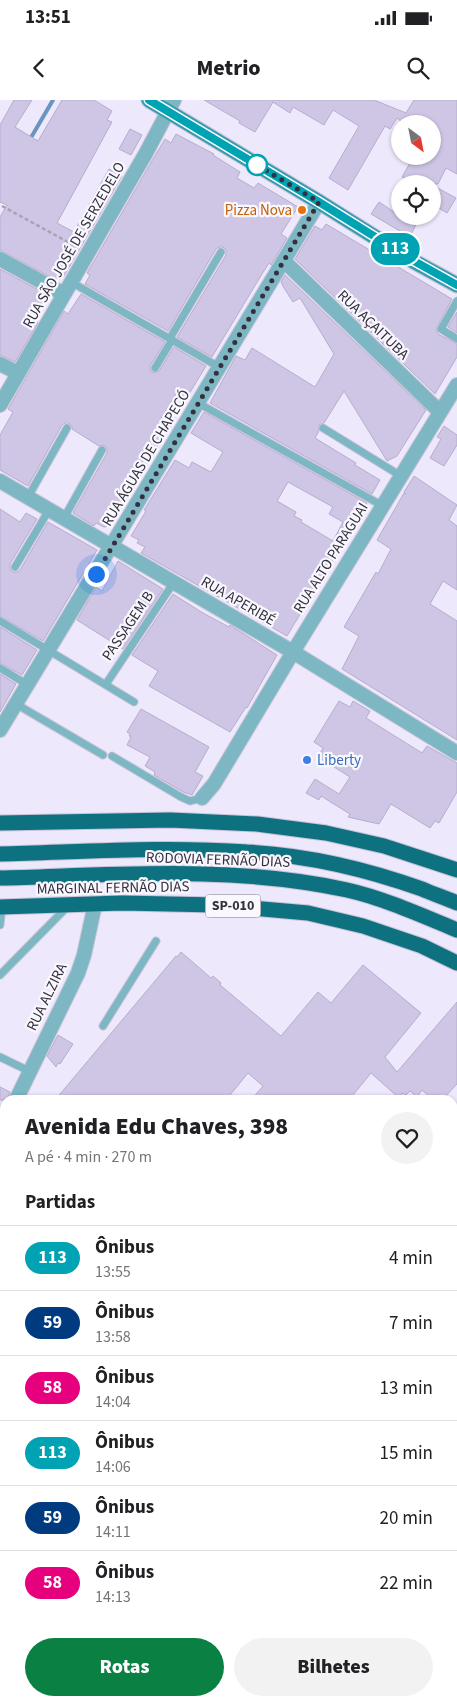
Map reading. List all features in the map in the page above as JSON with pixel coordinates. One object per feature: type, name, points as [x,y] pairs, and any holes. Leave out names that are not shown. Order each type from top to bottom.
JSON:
[{"type":"highway","points":[[0,823],[170,820],[257,824],[326,833],[384,846],[457,870]]},
{"type":"highway","name":"RODOVIA FERNÃO DIAS","points":[[0,854],[194,850],[249,852],[296,857],[347,866],[398,880],[457,903]]},
{"type":"highway","name":"RODOVIA FERNÃO DIAS","points":[[0,878],[175,874],[239,876],[297,881],[349,891],[411,911],[457,930]]},
{"type":"highway","name":"MARGINAL FERNÃO DIAS","points":[[1,907],[122,903],[216,905],[308,913],[363,926],[422,946],[457,963]]},
{"type":"main road","points":[[149,100],[171,106],[319,202],[414,261],[457,285]]},
{"type":"street","name":"RUA SÃO JOSÉ DE SERZEDELO","points":[[0,405],[146,153],[171,106]]},
{"type":"street","name":"RUA ÁGUAS DE CHAPECÓ","points":[[0,730],[319,202]]},
{"type":"street","points":[[0,259],[67,288]]},
{"type":"street","name":"RUA AÇAITUBA","points":[[284,261],[440,412]]},
{"type":"street","points":[[0,364],[18,373]]},
{"type":"street","name":"RUA ALTO PARAGUAI","points":[[202,798],[214,784],[457,385]]},
{"type":"street","name":"RUA APERIBÉ","points":[[0,481],[293,652],[457,752]]},
{"type":"street","name":"RUA ALZIRA","points":[[18,1095],[78,973],[84,955],[95,904]]},
{"type":"lane","points":[[155,368],[221,252]]},
{"type":"lane","points":[[67,288],[171,339],[219,367]]},
{"type":"lane","points":[[457,301],[441,329],[457,339]]},
{"type":"lane","points":[[198,403],[383,506]]},
{"type":"lane","points":[[28,498],[67,428]]},
{"type":"lane","points":[[323,428],[401,476]]},
{"type":"lane","points":[[64,518],[102,450]]},
{"type":"lane","points":[[15,567],[49,510]]},
{"type":"lane","name":"PASSAGEM B","points":[[106,684],[174,582]]},
{"type":"lane","points":[[0,621],[134,702]]},
{"type":"lane","points":[[0,668],[28,685]]},
{"type":"lane","points":[[16,704],[102,754]]},
{"type":"lane","points":[[112,756],[180,797],[190,801],[202,798]]},
{"type":"lane","points":[[0,976],[68,906]]},
{"type":"lane","points":[[0,925],[1,907]]},
{"type":"lane","points":[[103,1026],[156,941]]},
{"type":"lane","points":[[0,1057],[29,1071]]},
{"type":"path","points":[[2,206],[87,253]]},
{"type":"building","points":[[14,100],[32,100],[15,127],[38,141],[62,100],[94,100],[112,111],[107,120],[112,122],[57,223],[74,232],[109,169],[122,176],[64,276],[59,273],[56,280],[0,250],[0,217],[7,205],[0,202],[0,125]]},
{"type":"building","points":[[204,100],[374,100],[406,113],[414,100],[457,100],[457,174],[446,168],[441,178],[441,175],[403,175],[409,165],[441,165],[441,115],[391,115],[391,127],[390,129],[385,126],[348,190],[329,178],[359,126],[333,110],[324,125],[293,107],[290,113],[273,102],[255,132],[239,123],[240,121]]},
{"type":"building","points":[[130,129],[142,135],[131,155],[119,149]]},
{"type":"building","points":[[176,134],[214,154],[240,172],[237,178],[254,188],[258,183],[298,207],[281,234],[287,238],[271,265],[269,263],[262,274],[212,357],[177,337],[226,255],[226,250],[223,247],[216,249],[168,331],[85,284],[90,275],[87,273],[165,139],[171,143]]},
{"type":"building","points":[[441,190],[456,198],[447,213],[441,209]]},
{"type":"building","points":[[379,202],[391,210],[391,225],[416,225],[410,237],[371,214]]},
{"type":"building","points":[[326,224],[452,299],[436,329],[438,334],[457,344],[457,357],[435,394],[295,259],[315,226],[322,230]]},
{"type":"building","points":[[0,269],[48,295],[34,321],[38,323],[15,362],[0,355]]},
{"type":"building","points":[[285,275],[426,410],[397,456],[387,461],[344,391],[324,423],[319,425],[319,431],[315,438],[380,480],[372,494],[210,403],[236,356],[245,360],[252,348],[315,387],[334,354],[300,298],[293,302],[284,288],[281,282]]},
{"type":"building","points":[[81,294],[165,342],[150,366],[150,370],[153,373],[159,371],[174,347],[206,366],[189,394],[186,392],[181,398],[176,394],[160,420],[170,426],[109,526],[104,527],[96,523],[94,526],[73,513],[107,453],[107,448],[104,445],[99,446],[72,429],[69,423],[62,425],[28,486],[0,470],[0,435],[13,412],[8,409],[64,311],[68,314]]},
{"type":"building","points":[[457,312],[457,333],[448,327]]},
{"type":"building","points":[[204,412],[367,503],[287,636],[141,553],[145,547],[137,543],[139,540],[131,536],[146,511],[144,510],[175,460],[189,468],[192,462],[211,472],[223,452],[191,433]],"holes":[[[288,482],[333,507],[329,514],[343,522],[333,541],[301,522],[302,520],[294,516],[296,512],[277,501]]]},
{"type":"building","points":[[444,426],[457,435],[457,445],[444,466],[430,458],[441,439],[437,437]]},
{"type":"building","points":[[414,476],[457,505],[449,520],[457,526],[457,590],[443,581],[430,604],[457,621],[457,740],[342,669],[359,636],[344,627],[376,572],[378,574],[391,549],[377,540],[404,493],[406,494],[404,492]]},
{"type":"building","points":[[0,509],[20,522],[26,513],[37,519],[10,564],[10,569],[13,572],[20,570],[48,522],[97,550],[43,641],[0,616]]},
{"type":"building","points":[[118,561],[163,589],[123,649],[77,620],[96,587],[102,591]]},
{"type":"building","points":[[173,594],[203,613],[229,627],[230,625],[277,655],[247,708],[230,732],[149,686],[158,671],[132,655]]},
{"type":"building","points":[[0,627],[37,650],[22,675],[0,663]]},
{"type":"building","points":[[0,674],[16,684],[0,712]]},
{"type":"building","points":[[339,701],[350,707],[353,701],[370,711],[366,718],[422,753],[427,746],[457,763],[457,792],[439,823],[435,821],[430,828],[391,804],[379,824],[348,817],[350,814],[321,796],[319,800],[306,793],[315,779],[339,794],[350,777],[318,757],[323,748],[314,742]]},
{"type":"building","points":[[141,709],[209,747],[195,772],[203,776],[192,795],[183,792],[154,775],[155,772],[145,766],[150,757],[127,745],[131,737],[127,732]]},
{"type":"building","points":[[181,952],[211,978],[213,976],[221,983],[220,985],[281,1036],[318,992],[331,1003],[363,965],[421,1013],[385,1057],[397,1072],[457,1002],[457,1084],[447,1095],[428,1095],[422,1090],[418,1095],[415,1095],[410,1091],[406,1095],[403,1093],[401,1095],[396,1095],[371,1073],[353,1095],[255,1095],[263,1086],[248,1073],[230,1095],[59,1095]]},
{"type":"building","points":[[58,1035],[73,1044],[56,1067],[47,1056]]},
{"type":"building","points":[[0,1087],[10,1092],[9,1095],[0,1095]]},
{"type":"waterway","points":[[29,141],[53,100]]},
{"type":"bus line","name":"113","points":[[149,100],[414,261],[457,285]]},
{"type":"place","name":"Pizza Nova","points":[[302,210]]},
{"type":"place","name":"Liberty","points":[[307,760]]},
{"type":"route","points":[[96,574],[319,202],[257,165]]}]
